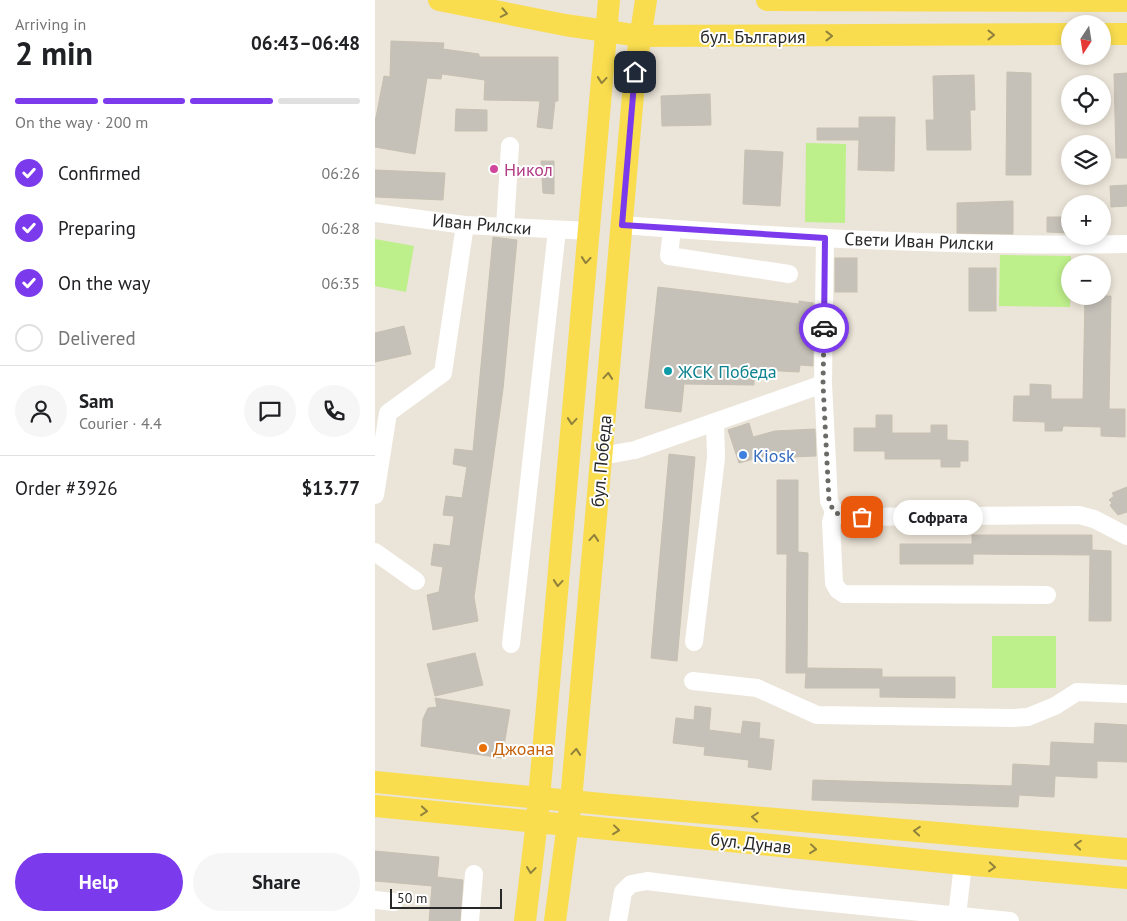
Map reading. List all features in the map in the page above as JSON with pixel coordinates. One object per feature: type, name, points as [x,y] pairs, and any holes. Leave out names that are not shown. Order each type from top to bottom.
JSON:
[{"type":"main road","name":"бул. България","points":[[439,0],[565,25],[640,36],[1061,34]]},
{"type":"main road","name":"бул. Победа","points":[[525,921],[537,821],[609,0]]},
{"type":"main road","name":"бул. Победа","points":[[555,921],[571,801],[635,72],[646,0]]},
{"type":"main road","name":"бул. България","points":[[767,0],[1127,1]]},
{"type":"main road","points":[[1111,34],[1127,34]]},
{"type":"main road","name":"бул. Дунав","points":[[375,782],[571,801],[1127,849]]},
{"type":"main road","name":"бул. Дунав","points":[[375,806],[963,864],[1127,878]]},
{"type":"street","points":[[505,227],[510,146]]},
{"type":"street","name":"Иван Рилски","points":[[375,213],[465,225],[589,231]]},
{"type":"street","points":[[375,495],[388,413],[443,373],[465,225]]},
{"type":"street","name":"Свети Иван Рилски","points":[[622,225],[825,238],[1040,246],[1127,244]]},
{"type":"street","points":[[671,229],[669,256],[789,274]]},
{"type":"street","points":[[511,644],[557,230]]},
{"type":"street","points":[[825,238],[823,384],[829,501],[834,512],[831,522],[834,583],[838,590],[844,594],[1047,595]]},
{"type":"street","points":[[601,456],[635,450],[823,384]]},
{"type":"street","points":[[694,642],[716,458],[715,422]]},
{"type":"street","points":[[834,512],[846,517],[1079,515],[1093,519],[1127,536]]},
{"type":"street","points":[[375,552],[416,580]]},
{"type":"street","points":[[693,681],[757,688],[817,715],[1028,717],[1055,706],[1077,692],[1127,694]]},
{"type":"street","points":[[957,916],[963,864]]},
{"type":"street","points":[[470,921],[474,874]]},
{"type":"street","points":[[618,921],[623,892],[631,884],[647,881],[1010,921]]},
{"type":"street","points":[[375,900],[393,902]]},
{"type":"green space","points":[[806,143],[846,144],[845,223],[805,222]]},
{"type":"green space","points":[[375,239],[414,246],[406,292],[375,286]]},
{"type":"green space","points":[[1000,255],[1061,256],[1061,305],[1070,305],[1070,307],[999,306]]},
{"type":"green space","points":[[992,636],[1056,636],[1056,688],[992,688]]},
{"type":"building","points":[[391,41],[444,43],[443,49],[479,54],[479,57],[558,57],[558,101],[555,101],[552,129],[537,127],[540,101],[484,100],[485,80],[442,74],[441,79],[427,78],[415,154],[375,147],[375,122],[384,76],[390,77]]},
{"type":"building","points":[[1007,72],[1031,73],[1031,175],[1006,175]]},
{"type":"building","points":[[1127,73],[1127,158],[1116,158],[1114,74]]},
{"type":"building","points":[[974,75],[975,110],[970,110],[971,150],[927,150],[926,120],[934,120],[933,76]]},
{"type":"building","points":[[710,94],[711,125],[662,126],[661,96]]},
{"type":"building","points":[[456,109],[487,110],[487,131],[455,131]]},
{"type":"building","points":[[859,117],[895,117],[894,171],[858,170],[859,140],[817,140],[817,128],[859,128]]},
{"type":"building","points":[[745,150],[783,152],[780,206],[743,204]]},
{"type":"building","points":[[541,161],[554,161],[554,194],[543,193]]},
{"type":"building","points":[[375,170],[445,173],[443,200],[375,197]]},
{"type":"building","points":[[1127,185],[1127,206],[1111,207],[1110,186]]},
{"type":"building","points":[[1013,201],[1013,234],[957,233],[957,203]]},
{"type":"building","points":[[1047,217],[1061,217],[1061,233],[1047,232]]},
{"type":"building","points":[[493,237],[517,240],[503,389],[474,597],[478,621],[433,630],[427,595],[439,592],[443,567],[431,565],[434,544],[450,546],[454,516],[443,515],[446,496],[462,498],[467,467],[453,464],[455,449],[473,451]]},
{"type":"building","points":[[835,258],[857,258],[857,292],[835,292]]},
{"type":"building","points":[[969,268],[996,268],[996,311],[969,311]]},
{"type":"building","points":[[658,287],[799,304],[799,301],[813,303],[811,348],[813,348],[813,366],[800,365],[799,372],[763,370],[763,375],[754,374],[754,385],[684,384],[681,412],[645,408]]},
{"type":"building","points":[[1085,305],[1111,305],[1109,409],[1125,409],[1125,437],[1101,436],[1101,427],[1063,426],[1062,431],[1045,431],[1045,422],[1013,421],[1014,396],[1030,396],[1030,384],[1051,385],[1051,399],[1083,399]]},
{"type":"building","points":[[404,326],[411,354],[375,362],[375,333]]},
{"type":"building","points":[[876,415],[892,415],[892,433],[931,433],[931,425],[947,425],[947,440],[968,441],[968,461],[960,461],[960,467],[941,467],[941,459],[885,459],[885,451],[854,451],[854,428],[876,428]]},
{"type":"building","points":[[749,423],[753,437],[775,431],[815,429],[816,456],[792,457],[791,449],[739,463],[728,430]]},
{"type":"building","points":[[669,454],[695,457],[677,661],[651,658]]},
{"type":"building","points":[[777,480],[798,480],[798,552],[808,553],[807,668],[882,669],[882,677],[955,677],[955,698],[880,697],[880,688],[805,688],[806,673],[786,673],[787,554],[777,554]]},
{"type":"building","points":[[1127,487],[1127,512],[1118,515],[1110,505],[1112,503],[1109,500],[1114,496],[1112,493]]},
{"type":"building","points":[[972,535],[1092,535],[1092,550],[1111,551],[1111,621],[1089,621],[1090,555],[973,554],[973,564],[900,564],[900,544],[972,544]]},
{"type":"building","points":[[475,653],[483,685],[435,696],[427,664]]},
{"type":"building","points":[[435,698],[510,710],[502,758],[421,746],[423,719],[428,708],[437,707]]},
{"type":"building","points":[[695,706],[711,708],[709,730],[741,734],[743,721],[760,723],[759,738],[774,740],[771,770],[748,767],[749,760],[704,755],[705,747],[673,743],[676,718],[694,720]]},
{"type":"building","points":[[1095,723],[1127,725],[1127,762],[1097,761],[1097,778],[1055,776],[1054,797],[1019,795],[1018,807],[812,800],[813,780],[1012,786],[1013,764],[1050,766],[1051,742],[1094,744]]},
{"type":"building","points":[[375,851],[439,857],[437,877],[463,880],[460,921],[429,921],[432,886],[375,881]]},
{"type":"way so far","points":[[824,328],[823,384],[829,501],[834,512],[846,517],[862,517]]},
{"type":"place","name":"Никол","points":[[494,169]]},
{"type":"place","name":"ЖСК Победа","points":[[668,371]]},
{"type":"place","name":"Kiosk","points":[[743,455]]},
{"type":"place","name":"Софрата","points":[[862,517]]},
{"type":"place","name":"Джоана","points":[[483,748]]},
{"type":"route","points":[[635,72],[622,225],[825,238],[824,328]]}]
